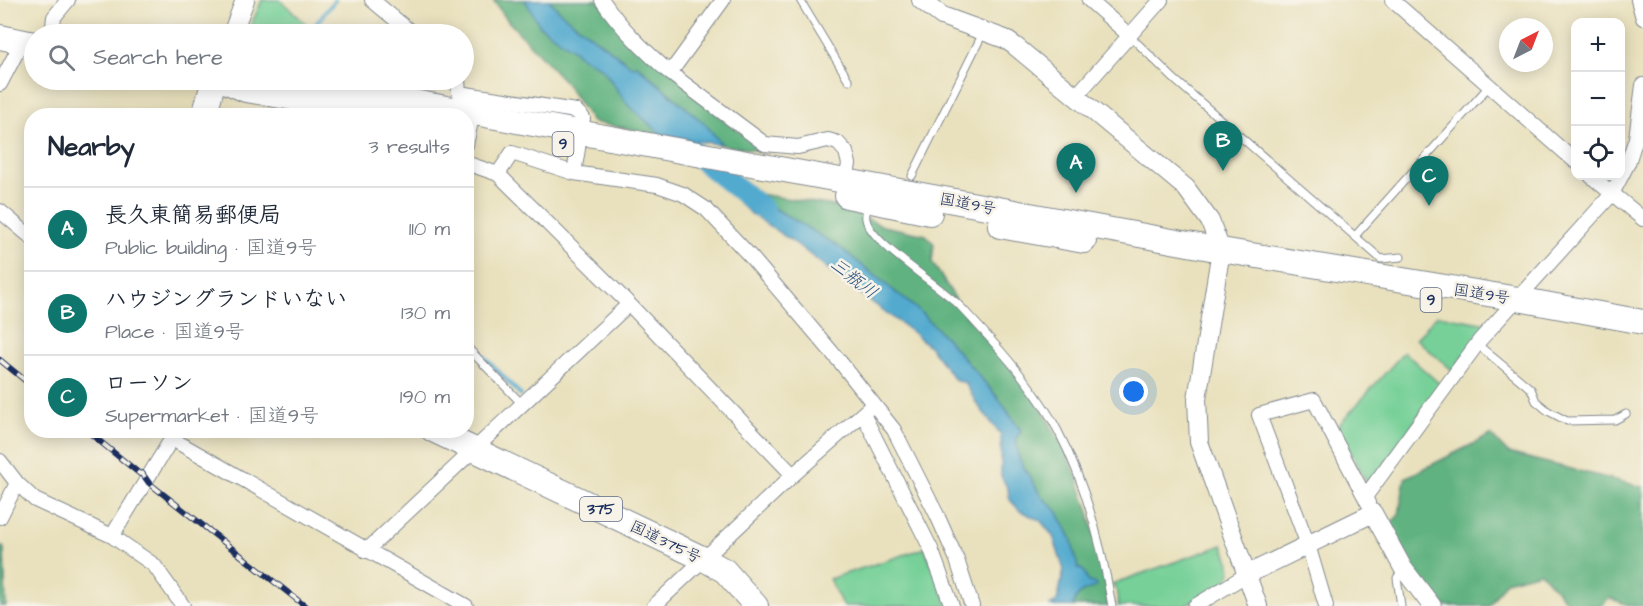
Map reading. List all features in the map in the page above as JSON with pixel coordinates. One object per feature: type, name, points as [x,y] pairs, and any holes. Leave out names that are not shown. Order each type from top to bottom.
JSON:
[{"type":"highway","points":[[206,108],[211,90]]},
{"type":"highway","points":[[246,90],[350,108]]},
{"type":"highway","name":"国道9号","points":[[330,90],[396,108]]},
{"type":"highway","name":"国道9号","points":[[474,128],[580,139],[622,139],[812,174],[839,186]]},
{"type":"highway","name":"国道9号","points":[[580,139],[660,162],[888,192],[944,207],[1220,257],[1513,305],[1643,322]]},
{"type":"highway","name":"国道9号","points":[[1513,305],[1643,338]]},
{"type":"highway","name":"国道375号","points":[[451,438],[704,559],[725,571],[756,606]]},
{"type":"street","points":[[53,24],[54,17],[68,0]]},
{"type":"street","points":[[236,24],[245,0]]},
{"type":"street","points":[[372,0],[401,24]]},
{"type":"street","points":[[602,0],[615,20],[639,46],[670,73],[765,144],[798,147],[828,140],[838,143],[846,152],[849,164],[839,186]]},
{"type":"street","points":[[670,73],[723,0]]},
{"type":"street","points":[[921,0],[942,16],[1005,39],[1186,188],[1210,221],[1220,257],[1197,399],[1199,442],[1258,606]]},
{"type":"street","points":[[1089,0],[1130,36]]},
{"type":"street","points":[[1076,96],[1161,0]]},
{"type":"street","points":[[1392,0],[1571,158]]},
{"type":"street","points":[[1638,0],[1643,18]]},
{"type":"street","points":[[0,84],[19,41]]},
{"type":"street","points":[[1195,606],[1246,574],[1308,545],[1369,505],[1477,344],[1612,194],[1628,164],[1636,138],[1643,85]]},
{"type":"street","points":[[459,90],[459,93],[576,111],[584,118],[574,173]]},
{"type":"street","points":[[498,174],[512,153],[574,173],[657,185],[683,194],[706,209],[751,257],[894,430],[957,560],[972,606]]},
{"type":"street","points":[[474,166],[498,174],[629,304],[793,475]]},
{"type":"street","points":[[1596,180],[1643,219]]},
{"type":"street","points":[[0,211],[24,231]]},
{"type":"street","points":[[366,551],[629,304]]},
{"type":"street","points":[[1326,606],[1308,545],[1259,415],[1314,400],[1403,568],[1432,606]]},
{"type":"street","points":[[654,606],[793,475],[874,404]]},
{"type":"street","points":[[863,414],[931,549],[952,606]]},
{"type":"street","points":[[112,536],[173,438]]},
{"type":"street","points":[[180,438],[366,551],[466,606]]},
{"type":"street","points":[[0,461],[34,500],[112,536],[154,565],[183,606]]},
{"type":"street","points":[[0,517],[17,483]]},
{"type":"lane","points":[[801,0],[849,81]]},
{"type":"lane","points":[[984,31],[888,192],[866,220],[875,234],[892,250],[958,303],[1021,376],[1058,431],[1090,509],[1104,561],[1112,606]]},
{"type":"lane","points":[[1130,36],[1174,79],[1381,259],[1401,257]]},
{"type":"lane","points":[[1355,236],[1490,86]]},
{"type":"lane","points":[[1477,344],[1531,389],[1536,401],[1548,411],[1568,421],[1615,420],[1626,414]]},
{"type":"lane","points":[[474,354],[522,404]]},
{"type":"lane","points":[[1401,606],[1396,578],[1403,568]]},
{"type":"green space","points":[[262,0],[280,0],[307,24],[251,24]]},
{"type":"green space","points":[[493,0],[525,0],[540,26],[581,57],[602,68],[628,105],[662,135],[592,122],[565,82],[508,21]]},
{"type":"green space","points":[[549,0],[599,0],[717,114],[766,152],[722,145],[707,126],[637,65],[633,67],[562,14]]},
{"type":"green space","points":[[753,193],[853,209],[857,214],[883,226],[926,235],[934,244],[932,262],[967,317],[1021,379],[1064,448],[1089,512],[1107,589],[1108,606],[1073,606],[1081,593],[1095,587],[1088,582],[1084,571],[1078,568],[1057,511],[1041,496],[1019,459],[1016,438],[1021,431],[999,399],[919,311],[838,246],[760,200]]},
{"type":"green space","points":[[1437,315],[1487,324],[1453,371],[1416,339]]},
{"type":"green space","points":[[1404,352],[1441,385],[1369,486],[1337,427]]},
{"type":"green space","points":[[1491,435],[1508,453],[1643,487],[1643,606],[1631,606],[1609,598],[1601,606],[1571,606],[1540,572],[1506,581],[1489,606],[1446,606],[1431,594],[1414,571],[1388,526],[1399,515],[1405,478]]},
{"type":"green space","points":[[1223,545],[1231,572],[1225,583],[1185,606],[1118,606],[1118,593],[1112,584]]},
{"type":"green space","points":[[0,546],[4,548],[6,606],[0,606]]},
{"type":"green space","points":[[925,548],[948,606],[843,606],[829,579]]},
{"type":"water","points":[[525,0],[549,0],[562,14],[633,67],[636,65],[707,126],[722,145],[662,135],[628,105],[602,68],[581,57],[540,26]]},
{"type":"water","points":[[723,188],[753,193],[760,200],[838,246],[919,311],[945,337],[999,399],[1021,431],[1016,438],[1019,459],[1041,496],[1057,511],[1071,538],[1078,568],[1084,571],[1088,582],[1096,584],[1096,587],[1081,593],[1073,606],[1050,606],[1057,601],[1064,570],[1053,536],[1040,520],[1020,511],[1010,500],[1008,489],[1001,476],[1001,435],[977,404],[966,384],[956,381],[931,348],[915,334],[799,246],[750,213]]},
{"type":"waterway","points":[[316,24],[335,0]]},
{"type":"waterway","name":"三瓶川","points":[[691,151],[763,209]]},
{"type":"waterway","points":[[474,346],[521,395]]},
{"type":"railway","points":[[0,360],[24,380]]},
{"type":"railway","points":[[96,438],[305,606]]},
{"type":"place","name":"ハウジングランドいない","points":[[1223,171]]},
{"type":"place","name":"長久東簡易郵便局","points":[[1076,193]]},
{"type":"place","name":"ローソン","points":[[1429,206]]}]
